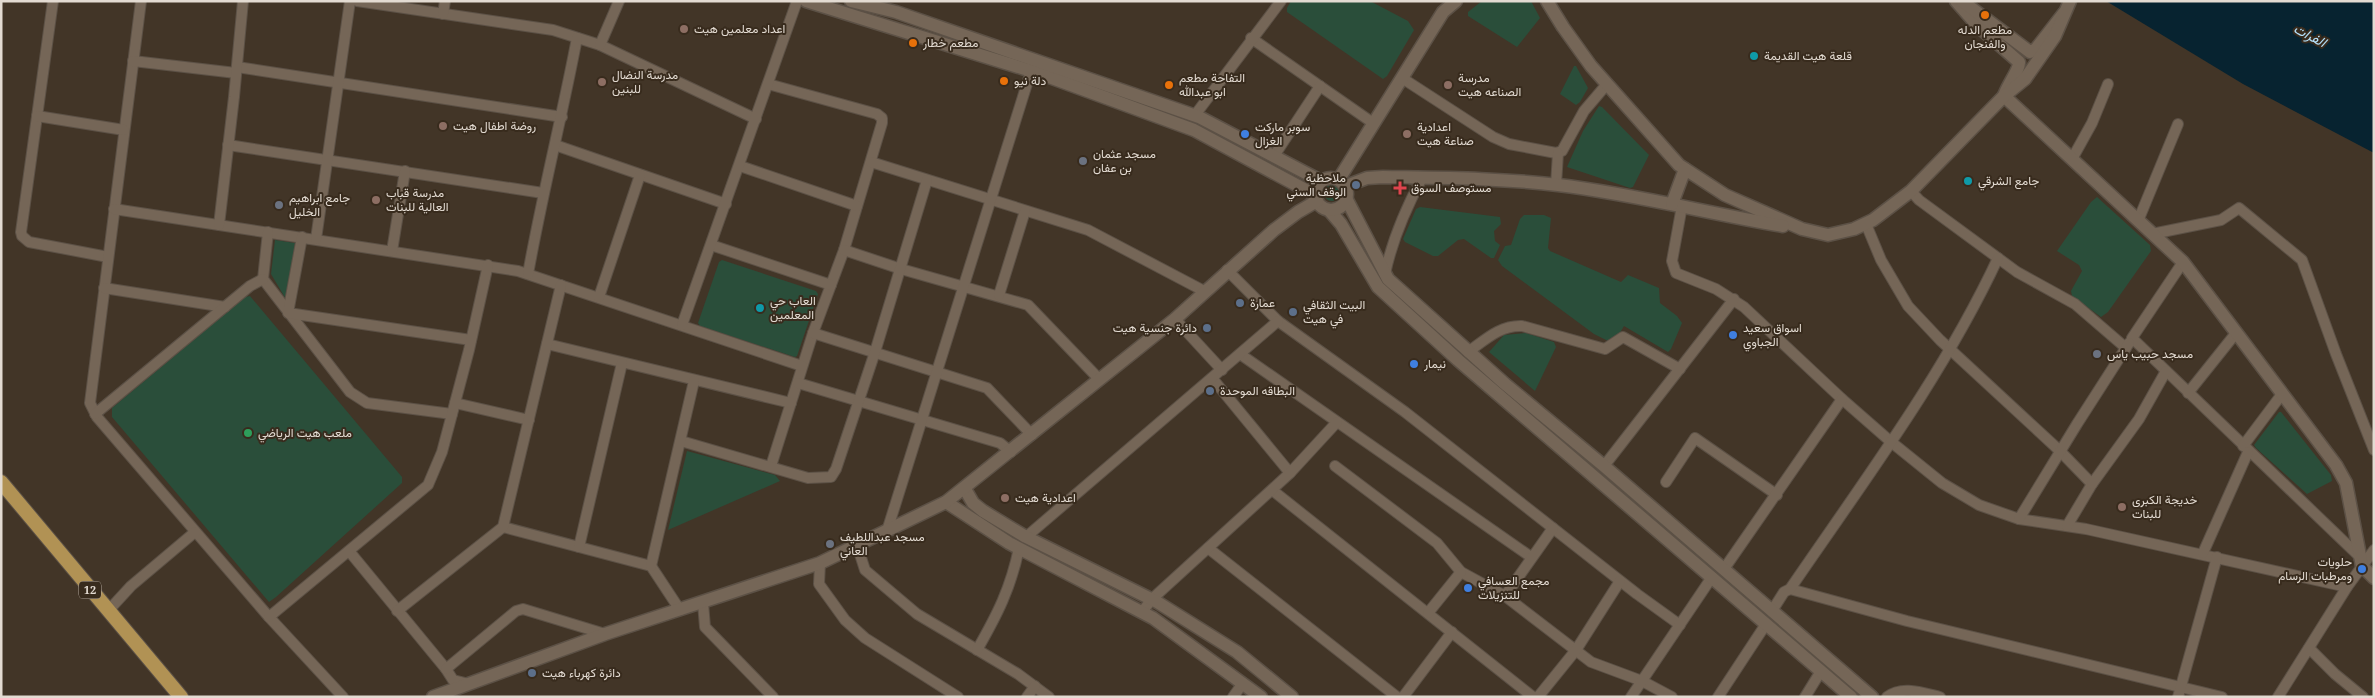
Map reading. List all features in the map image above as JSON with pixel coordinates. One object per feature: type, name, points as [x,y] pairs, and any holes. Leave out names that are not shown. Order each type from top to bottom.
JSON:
[{"type":"highway","name":"12","points":[[1,482],[181,697]]},
{"type":"main road","points":[[806,1],[1031,71],[1194,130],[1316,198],[1341,224],[1378,287],[1458,360],[1851,697]]},
{"type":"main road","points":[[852,1],[894,7],[935,25],[1195,115],[1321,181]]},
{"type":"main road","points":[[1456,1],[1443,12],[1374,123],[1342,182],[1346,200],[1385,274],[1388,279],[1468,352],[1604,466],[1872,697]]},
{"type":"main road","points":[[1547,1],[1576,47],[1664,151],[1685,169],[1725,195],[1802,229]]},
{"type":"main road","points":[[1956,1],[1983,31],[2019,62],[2020,66],[2008,84],[2004,96]]},
{"type":"main road","points":[[1962,1],[2028,52],[2036,49],[2047,31],[2067,7]]},
{"type":"main road","points":[[1316,198],[1316,187],[1321,181],[1330,178],[1342,182],[1375,177],[1556,184],[1677,205],[1717,215],[1802,229],[1828,236],[1843,233],[1866,224],[1911,191],[2004,96],[2018,86],[2031,72],[2055,36],[2067,7]]},
{"type":"main road","points":[[931,40],[935,25]]},
{"type":"main road","points":[[2004,96],[2183,262],[2336,465],[2346,483],[2361,562],[2374,578]]},
{"type":"main road","points":[[1677,205],[1685,169]]},
{"type":"main road","points":[[1717,215],[1725,195]]},
{"type":"main road","points":[[433,697],[465,683],[605,634],[820,563],[946,502],[965,489],[1175,319],[1227,270],[1280,225],[1316,198]]},
{"type":"main road","points":[[1329,210],[1339,208],[1346,200]]},
{"type":"main road","points":[[965,489],[973,503],[983,511],[1026,537],[1152,599],[1237,652],[1292,697]]},
{"type":"main road","points":[[946,502],[1019,548],[1142,612],[1261,697]]},
{"type":"street","points":[[53,1],[21,223],[22,236],[29,242],[108,257]]},
{"type":"street","points":[[141,1],[90,403],[95,414],[195,532],[269,617],[343,697]]},
{"type":"street","points":[[219,225],[243,1]]},
{"type":"street","points":[[316,239],[340,84],[350,1]]},
{"type":"street","points":[[357,1],[553,30],[600,45],[756,119]]},
{"type":"street","points":[[443,14],[445,1]]},
{"type":"street","points":[[600,45],[619,1]]},
{"type":"street","points":[[682,326],[797,1]]},
{"type":"street","points":[[1195,115],[1281,1]]},
{"type":"street","points":[[528,274],[543,193],[562,117],[576,38]]},
{"type":"street","points":[[1252,38],[1374,123]]},
{"type":"street","points":[[133,61],[237,70],[562,117]]},
{"type":"street","points":[[887,531],[920,419],[1031,71]]},
{"type":"street","points":[[1402,78],[1493,137],[1509,144],[1541,152],[1562,151],[1584,111],[1607,84]]},
{"type":"street","points":[[768,84],[877,114],[882,118],[871,162],[844,250],[813,333],[771,466]]},
{"type":"street","points":[[2072,159],[2092,123],[2108,84]]},
{"type":"street","points":[[1274,156],[1320,86]]},
{"type":"street","points":[[37,116],[124,130]]},
{"type":"street","points":[[2138,221],[2178,124]]},
{"type":"street","points":[[228,145],[543,193]]},
{"type":"street","points":[[555,145],[726,204]]},
{"type":"street","points":[[1556,184],[1558,152]]},
{"type":"street","points":[[871,162],[1088,230],[1204,291]]},
{"type":"street","points":[[740,166],[856,206]]},
{"type":"street","points":[[392,251],[405,171]]},
{"type":"street","points":[[599,297],[640,175]]},
{"type":"street","points":[[1385,274],[1389,256],[1422,178]]},
{"type":"street","points":[[681,441],[808,478],[831,477],[836,469],[875,352],[927,180]]},
{"type":"street","points":[[1911,191],[1919,200],[2017,272],[2075,304],[2126,348]]},
{"type":"street","points":[[1677,205],[1672,261],[1674,269],[1680,276],[1716,289],[1734,299],[1890,441],[1942,483],[1966,499],[1992,511],[2019,519],[2067,526],[2203,554],[2348,587]]},
{"type":"street","points":[[2152,234],[2222,220],[2239,208],[2295,252],[2306,268],[2336,354],[2374,450]]},
{"type":"street","points":[[114,209],[488,265],[528,274],[802,366]]},
{"type":"street","points":[[999,294],[1025,211]]},
{"type":"street","points":[[1866,224],[1881,260],[1908,306],[1950,349],[2060,451],[2092,484]]},
{"type":"street","points":[[268,232],[263,279],[288,313],[357,397],[367,403],[452,414]]},
{"type":"street","points":[[288,313],[302,237]]},
{"type":"street","points":[[711,245],[831,285]]},
{"type":"street","points":[[844,250],[901,269],[999,294],[1028,304],[1099,379]]},
{"type":"street","points":[[1772,611],[1784,592],[1790,589],[1950,349],[1979,299],[1998,258]]},
{"type":"street","points":[[2019,519],[2132,338],[2183,262]]},
{"type":"street","points":[[269,617],[428,486],[442,452],[488,265]]},
{"type":"street","points":[[1227,270],[1278,321],[1405,412],[1620,581],[1680,625]]},
{"type":"street","points":[[95,414],[225,307],[263,279]]},
{"type":"street","points":[[397,611],[503,527],[562,285]]},
{"type":"street","points":[[104,288],[225,307]]},
{"type":"street","points":[[1604,466],[1734,299]]},
{"type":"street","points":[[288,313],[471,340]]},
{"type":"street","points":[[1175,319],[1222,370]]},
{"type":"street","points":[[1026,537],[1278,321]]},
{"type":"street","points":[[1468,352],[1499,330],[1511,325],[1542,330],[1593,348],[1605,349],[1624,337],[1680,369]]},
{"type":"street","points":[[813,333],[988,388],[1032,435]]},
{"type":"street","points":[[2188,393],[2236,333]]},
{"type":"street","points":[[2132,338],[2361,562]]},
{"type":"street","points":[[547,344],[791,403]]},
{"type":"street","points":[[1240,354],[1531,557]]},
{"type":"street","points":[[580,547],[622,363]]},
{"type":"street","points":[[2067,526],[2092,484],[2139,419],[2166,371]]},
{"type":"street","points":[[1212,378],[1290,473]]},
{"type":"street","points":[[651,566],[694,380]]},
{"type":"street","points":[[798,383],[1000,444],[1011,452]]},
{"type":"street","points":[[2203,554],[2245,449],[2282,394]]},
{"type":"street","points":[[1724,569],[1777,496],[1842,399]]},
{"type":"street","points":[[455,403],[529,420]]},
{"type":"street","points":[[1142,612],[1152,599],[1290,473],[1337,422]]},
{"type":"street","points":[[1666,482],[1695,438],[1777,496]]},
{"type":"street","points":[[1335,466],[1437,543],[1461,572],[1505,596],[1591,662],[1642,682],[1672,697]]},
{"type":"street","points":[[1272,490],[1533,697]]},
{"type":"street","points":[[503,527],[651,566],[680,610]]},
{"type":"street","points":[[1505,596],[1553,528]]},
{"type":"street","points":[[108,611],[131,586],[195,532]]},
{"type":"street","points":[[857,545],[865,570],[917,614],[1035,686],[1049,697]]},
{"type":"street","points":[[976,650],[996,616],[1013,578],[1019,548]]},
{"type":"street","points":[[1208,548],[1397,697]]},
{"type":"street","points":[[2278,697],[2348,587],[2361,562],[2374,550]]},
{"type":"street","points":[[349,551],[453,680],[465,683]]},
{"type":"street","points":[[2179,692],[2217,557]]},
{"type":"street","points":[[820,563],[819,584],[845,620],[866,638],[958,697]]},
{"type":"street","points":[[1428,613],[1461,572]]},
{"type":"street","points":[[1631,697],[1712,577]]},
{"type":"street","points":[[1538,697],[1576,650],[1620,581]]},
{"type":"street","points":[[1790,589],[2179,692],[2222,697]]},
{"type":"street","points":[[703,603],[705,627],[773,697]]},
{"type":"street","points":[[446,669],[516,611],[523,609],[605,634]]},
{"type":"street","points":[[1718,697],[1766,624]]},
{"type":"street","points":[[1403,697],[1452,632]]},
{"type":"street","points":[[2310,648],[2363,697]]},
{"type":"street","points":[[1804,697],[1822,672]]},
{"type":"street","points":[[1232,697],[1243,683]]},
{"type":"street","points":[[1027,697],[1035,686]]},
{"type":"street","points":[[1887,697],[1893,692],[1908,690],[1940,697]]},
{"type":"green space","points":[[1291,1],[1370,1],[1408,21],[1414,30],[1387,76],[1383,79],[1287,12]]},
{"type":"green space","points":[[1482,1],[1531,1],[1540,18],[1517,47],[1468,16],[1468,12]]},
{"type":"green space","points":[[1574,66],[1576,66],[1588,88],[1580,102],[1576,105],[1560,94]]},
{"type":"green space","points":[[1599,106],[1649,155],[1633,187],[1630,188],[1567,167],[1583,131]]},
{"type":"green space","points":[[1332,185],[1338,187],[1340,193],[1338,199],[1332,201],[1326,199],[1324,193],[1326,187]]},
{"type":"green space","points":[[2097,197],[2150,245],[2151,251],[2108,312],[2101,317],[2072,296],[2071,291],[2082,271],[2079,265],[2057,251],[2091,202]]},
{"type":"green space","points":[[1420,207],[1500,217],[1501,224],[1494,231],[1495,241],[1500,245],[1494,258],[1491,258],[1464,239],[1458,240],[1438,256],[1433,256],[1405,242],[1403,239],[1416,209]]},
{"type":"green space","points":[[1524,215],[1544,215],[1551,218],[1548,248],[1550,251],[1621,282],[1628,275],[1659,288],[1660,303],[1677,316],[1682,323],[1671,349],[1668,352],[1624,326],[1618,336],[1608,341],[1594,334],[1502,266],[1498,260],[1505,246],[1511,245],[1520,219]]},
{"type":"green space","points":[[275,240],[295,243],[287,301],[271,274]]},
{"type":"green space","points":[[722,260],[816,291],[818,294],[797,356],[795,357],[700,326],[698,323],[719,262]]},
{"type":"green space","points":[[250,296],[402,477],[402,483],[269,602],[112,417],[112,408],[245,297]]},
{"type":"green space","points":[[1526,333],[1554,342],[1556,347],[1535,391],[1489,352],[1504,335]]},
{"type":"green space","points":[[2279,412],[2281,412],[2331,475],[2332,481],[2307,494],[2256,448],[2254,445]]},
{"type":"green space","points":[[687,451],[775,475],[780,481],[668,530]]},
{"type":"water","name":"الفرات","points":[[2106,1],[2374,1],[2374,153],[2243,84]]},
{"type":"place","name":"مطعم الدله والفنجان","points":[[1985,15]]},
{"type":"place","name":"اعداد معلمين هيت","points":[[684,29]]},
{"type":"place","name":"مطعم خطار","points":[[913,43]]},
{"type":"place","name":"قلعة هيت القديمة","points":[[1754,56]]},
{"type":"place","name":"دلة نيو","points":[[1004,81]]},
{"type":"place","name":"مدرسة النضال للبنين","points":[[602,82]]},
{"type":"place","name":"التفاحة مطعم ابو عبدالله","points":[[1169,85]]},
{"type":"place","name":"مدرسة الصناعه هيت","points":[[1448,85]]},
{"type":"place","name":"روضة اطفال هيت","points":[[443,126]]},
{"type":"place","name":"سوبر ماركت الغزال","points":[[1245,134]]},
{"type":"place","name":"اعدادية صناعة هيت","points":[[1407,134]]},
{"type":"place","name":"مسجد عثمان بن عفان","points":[[1083,161]]},
{"type":"place","name":"جامع الشرقي","points":[[1968,181]]},
{"type":"place","name":"ملاحظية الوقف السني","points":[[1356,185]]},
{"type":"place","name":"مستوصف السوق","points":[[1400,188]]},
{"type":"place","name":"مدرسة قباب العالية للبنات","points":[[376,200]]},
{"type":"place","name":"جامع ابراهيم الخليل","points":[[279,205]]},
{"type":"place","name":"عمارة","points":[[1240,303]]},
{"type":"place","name":"العاب حي المعلمين","points":[[760,308]]},
{"type":"place","name":"البيت الثقافي في هيت","points":[[1293,312]]},
{"type":"place","name":"دائرة جنسية هيت","points":[[1207,328]]},
{"type":"place","name":"اسواق سعيد الجباوي","points":[[1733,335]]},
{"type":"place","name":"مسجد حبيب ياس","points":[[2097,354]]},
{"type":"place","name":"نيمار","points":[[1414,364]]},
{"type":"place","name":"البطاقه الموحدة","points":[[1210,391]]},
{"type":"place","name":"ملعب هيت الرياضي","points":[[248,433]]},
{"type":"place","name":"اعدادية هيت","points":[[1005,498]]},
{"type":"place","name":"خديجة الكبرى للبنات","points":[[2122,507]]},
{"type":"place","name":"مسجد عبداللطيف العاني","points":[[830,544]]},
{"type":"place","name":"حلويات ومرطبات الرسام","points":[[2362,569]]},
{"type":"place","name":"مجمع العسافي للتنزيلات","points":[[1468,588]]},
{"type":"place","name":"دائرة كهرباء هيت","points":[[532,673]]}]
